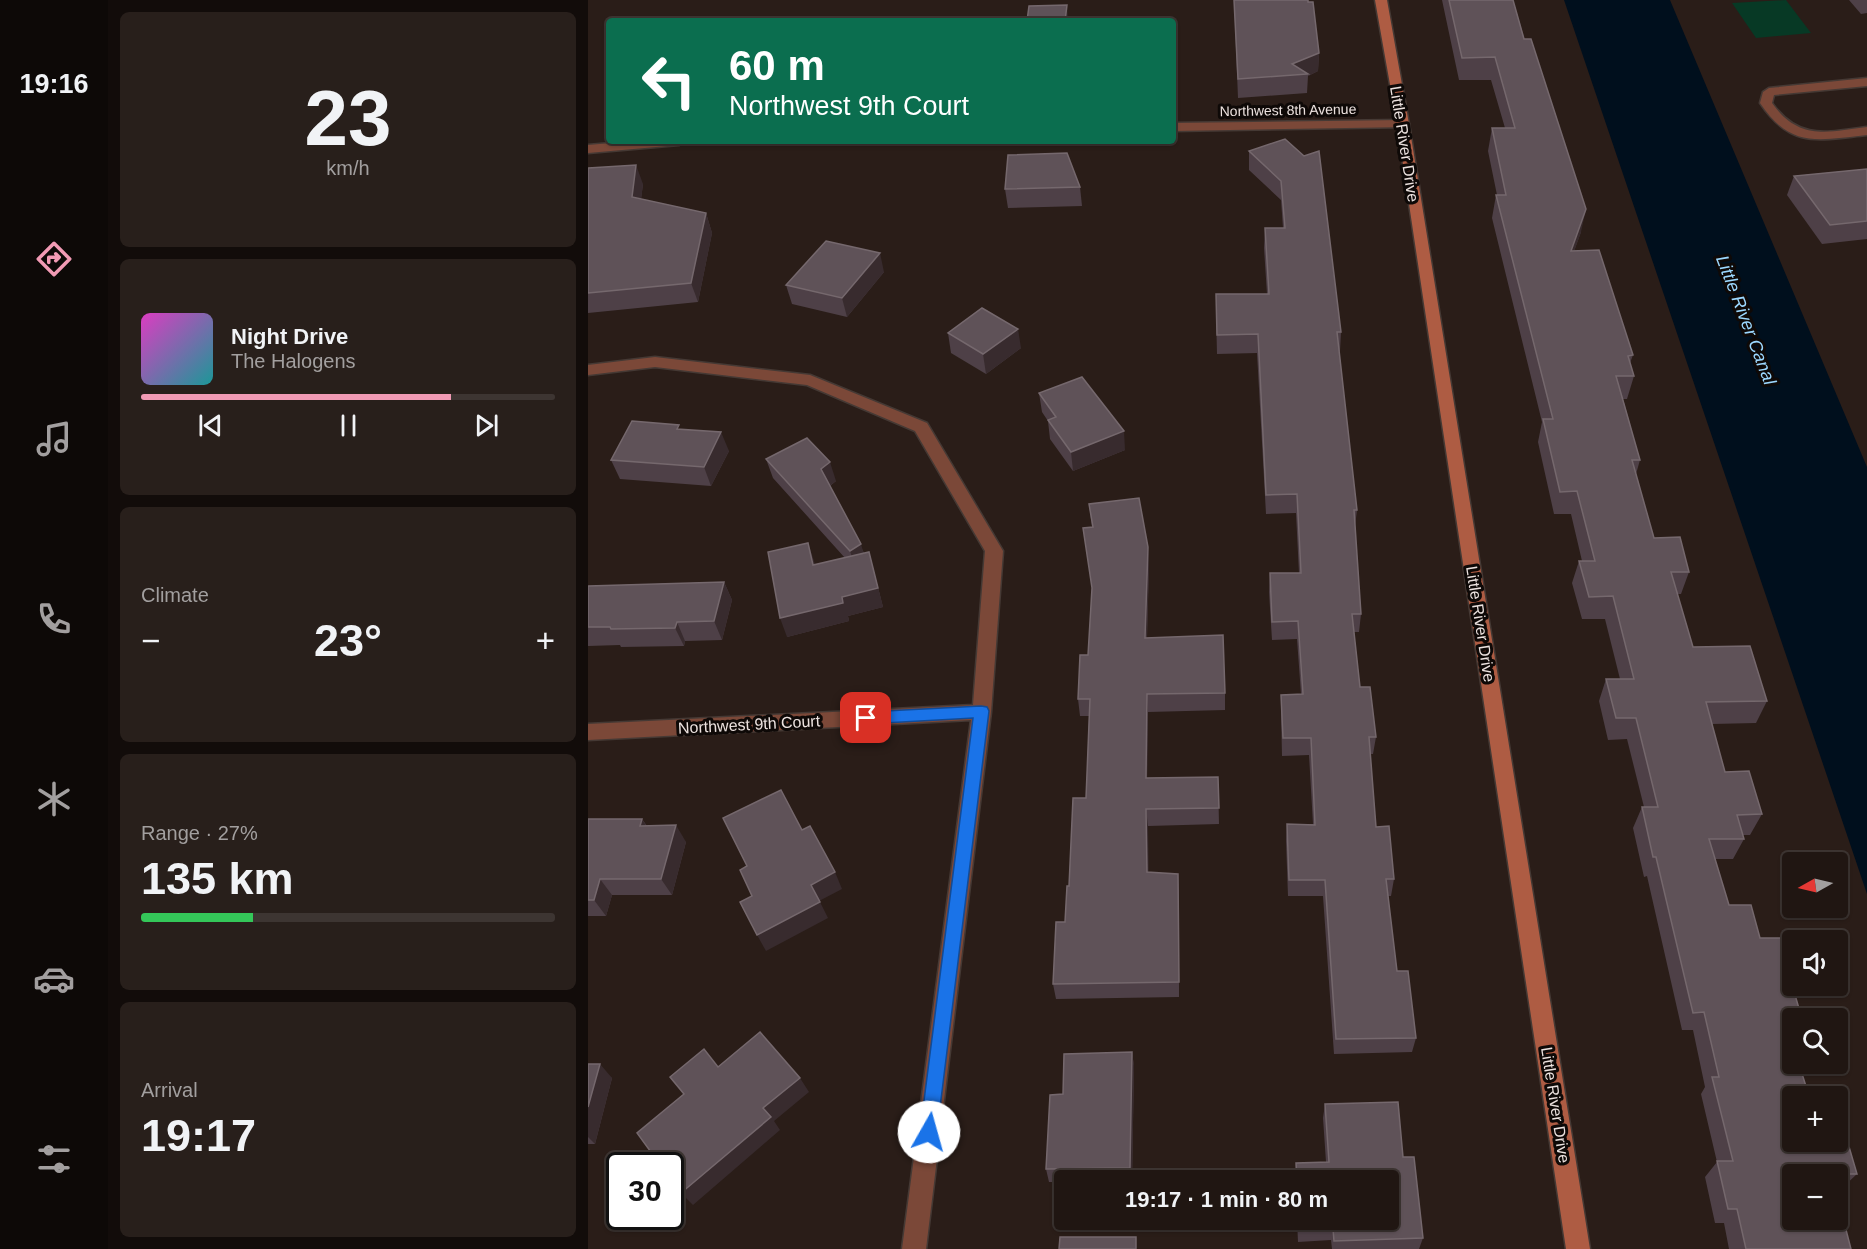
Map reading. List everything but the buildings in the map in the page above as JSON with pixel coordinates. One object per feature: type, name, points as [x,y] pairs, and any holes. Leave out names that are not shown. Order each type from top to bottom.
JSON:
[{"type":"street","name":"Little River Drive","points":[[1381,0],[1578,1249]]},
{"type":"street","points":[[1867,82],[1769,92],[1766,103],[1774,117],[1788,130],[1808,137],[1867,131]]},
{"type":"street","name":"Northwest 8th Avenue","points":[[1176,127],[1402,124]]},
{"type":"street","points":[[588,149],[645,144]]},
{"type":"street","points":[[588,369],[655,362],[810,380],[921,427],[994,551],[981,711],[914,1249]]},
{"type":"street","name":"Northwest 9th Court","points":[[588,732],[981,711]]},
{"type":"green space","points":[[1786,0],[1811,33],[1756,38],[1732,3]]},
{"type":"water","name":"Little River Canal","points":[[1564,0],[1670,0],[1867,467],[1867,894]]},
{"type":"route","points":[[866,718],[981,711],[929,1132]]}]
